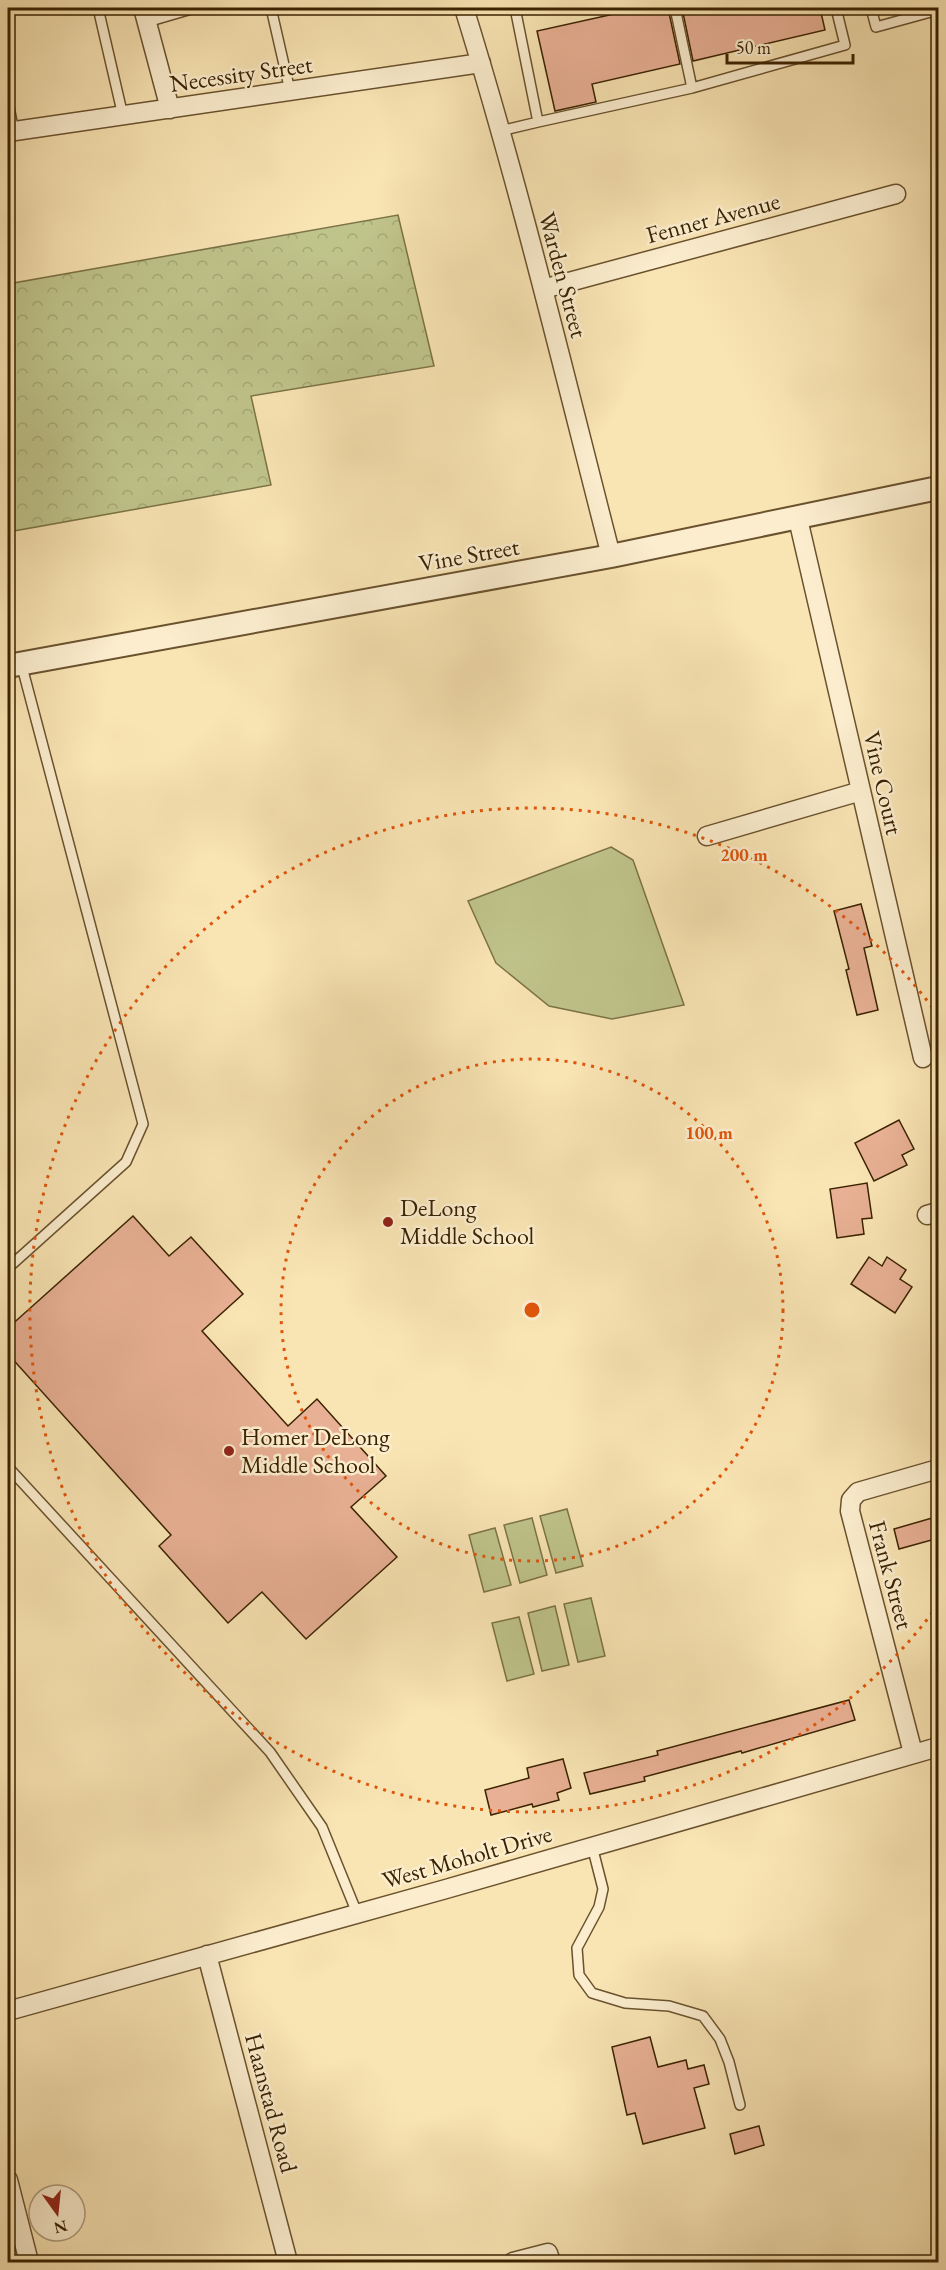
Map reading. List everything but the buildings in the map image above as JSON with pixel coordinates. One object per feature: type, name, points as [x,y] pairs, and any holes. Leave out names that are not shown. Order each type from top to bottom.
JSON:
[{"type":"street","name":"Warden Street","points":[[464,8],[543,289],[611,556]]},
{"type":"street","points":[[145,15],[170,109]]},
{"type":"street","name":"Necessity Street","points":[[11,132],[481,63]]},
{"type":"street","name":"Fenner Avenue","points":[[543,289],[896,194]]},
{"type":"street","name":"Vine Street","points":[[14,664],[611,556],[939,488]]},
{"type":"street","name":"Vine Court","points":[[798,519],[923,1058]]},
{"type":"street","points":[[707,836],[861,791]]},
{"type":"street","name":"Frank Street","points":[[913,1754],[850,1511],[851,1500],[858,1492],[939,1469]]},
{"type":"street","name":"West Moholt Drive","points":[[8,2011],[939,1747]]},
{"type":"street","name":"Haanstad Road","points":[[207,1955],[288,2262]]},
{"type":"street","points":[[8,2180],[29,2262]]},
{"type":"street","points":[[513,2262],[550,2258]]},
{"type":"lane","points":[[98,8],[123,116]]},
{"type":"lane","points":[[145,15],[195,8]]},
{"type":"lane","points":[[271,8],[290,91]]},
{"type":"lane","points":[[516,8],[538,122]]},
{"type":"lane","points":[[675,8],[692,88]]},
{"type":"lane","points":[[500,131],[692,88],[845,45],[836,8]]},
{"type":"lane","points":[[871,8],[876,27],[939,10]]},
{"type":"lane","points":[[8,102],[11,132]]},
{"type":"lane","points":[[8,1268],[126,1162],[143,1124],[14,664]]},
{"type":"lane","points":[[8,1467],[270,1752],[322,1827],[357,1913]]},
{"type":"lane","points":[[592,1846],[603,1889],[599,1907],[577,1948],[579,1975],[592,1993],[625,2003],[669,2006],[703,2016],[720,2039],[729,2062],[740,2105]]},
{"type":"green space","points":[[398,215],[434,366],[251,396],[271,485],[8,532],[8,284]]},
{"type":"green space","points":[[611,847],[633,860],[684,1005],[612,1019],[549,1006],[496,963],[468,901]]},
{"type":"green space","points":[[567,1509],[583,1566],[556,1573],[540,1516]]},
{"type":"green space","points":[[532,1518],[547,1575],[520,1583],[504,1525]]},
{"type":"green space","points":[[495,1528],[511,1585],[484,1592],[469,1535]]},
{"type":"green space","points":[[591,1598],[605,1656],[578,1662],[564,1604]]},
{"type":"green space","points":[[555,1606],[569,1665],[542,1671],[528,1613]]},
{"type":"green space","points":[[519,1617],[534,1674],[507,1681],[492,1623]]},
{"type":"place","name":"DeLong Middle School","points":[[388,1222]]},
{"type":"place","name":"Homer DeLong Middle School","points":[[229,1451]]}]
